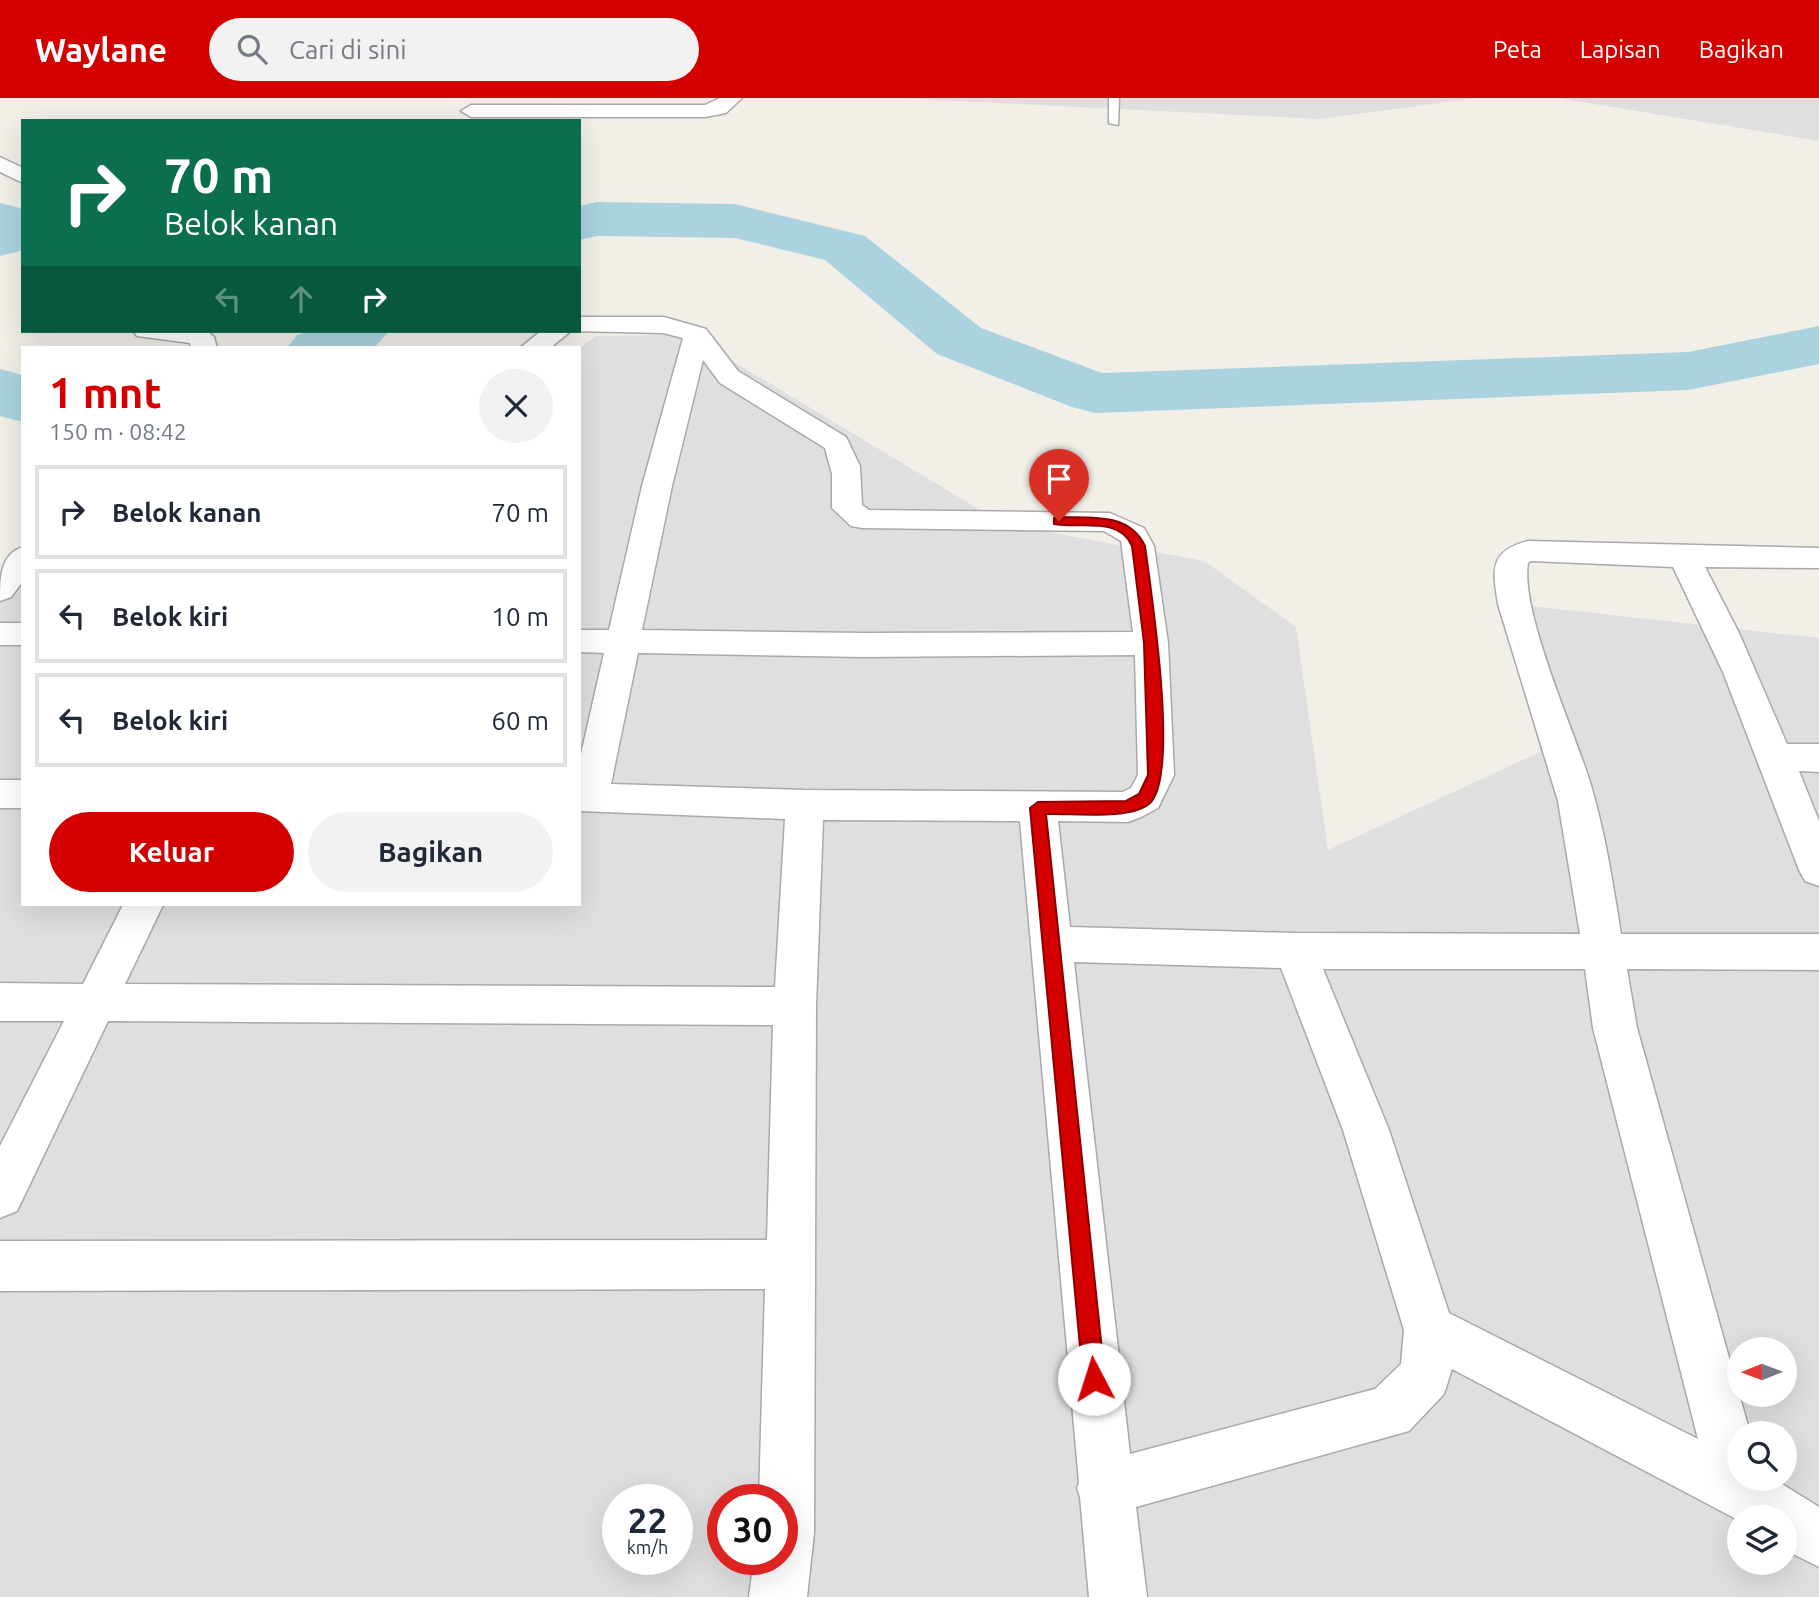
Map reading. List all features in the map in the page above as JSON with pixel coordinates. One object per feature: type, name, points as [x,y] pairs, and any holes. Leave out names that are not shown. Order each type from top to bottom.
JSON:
[{"type":"street","points":[[471,111],[705,111],[719,109],[732,98]]},
{"type":"street","points":[[0,163],[21,176]]},
{"type":"street","points":[[581,325],[664,325],[696,334],[729,376],[835,443],[844,455],[848,479],[847,508],[862,519],[1110,522],[1133,535],[1139,546],[1151,643],[1156,775],[1145,798],[1128,807],[1038,808],[805,805],[585,797],[657,486],[696,334]]},
{"type":"street","points":[[155,333],[202,343]]},
{"type":"street","points":[[536,346],[555,333]]},
{"type":"street","points":[[1727,1447],[1615,1028],[1602,953],[1595,886],[1581,820],[1520,622],[1510,569],[1513,557],[1528,551],[1684,557],[1819,558]]},
{"type":"street","points":[[1684,557],[1701,589],[1774,757],[1819,870]]},
{"type":"street","points":[[0,590],[21,559]]},
{"type":"street","points":[[0,634],[21,634]]},
{"type":"street","points":[[581,641],[863,645],[1151,643]]},
{"type":"street","points":[[1774,757],[1819,758]]},
{"type":"street","points":[[0,794],[21,794]]},
{"type":"street","points":[[778,1597],[786,1533],[795,1006],[805,805]]},
{"type":"street","points":[[1038,808],[1104,1488],[1118,1597]]},
{"type":"street","points":[[0,1195],[143,906]]},
{"type":"street","points":[[1052,944],[1295,951],[1819,952]]},
{"type":"street","points":[[1104,1488],[1390,1412],[1426,1376],[1429,1330],[1366,1130],[1295,951]]},
{"type":"street","points":[[0,1002],[795,1006]]},
{"type":"street","points":[[0,1266],[792,1264]]},
{"type":"street","points":[[1429,1330],[1727,1482]]},
{"type":"street","points":[[1743,1491],[1765,1505]]},
{"type":"street","points":[[1797,1525],[1819,1539]]},
{"type":"lane","points":[[1114,98],[1114,123]]},
{"type":"shaded area","points":[[896,98],[1477,98],[1320,119]]},
{"type":"shaded area","points":[[1557,98],[1819,98],[1819,141]]},
{"type":"shaded area","points":[[689,335],[1002,523],[1204,561],[1296,627],[1328,850],[1540,752],[1522,605],[1819,638],[1819,1597],[0,1597],[0,573],[6,564],[21,563],[21,906],[581,906],[581,347],[596,336]]},
{"type":"waterway","points":[[581,223],[597,219],[735,221],[845,248],[959,341],[1095,393],[1688,371],[1819,345]]},
{"type":"waterway","points":[[0,220],[0,239]]},
{"type":"waterway","points":[[327,346],[355,333]]},
{"type":"waterway","points":[[0,389],[21,401]]},
{"type":"route","points":[[1059,521],[1110,522],[1133,535],[1139,546],[1151,643],[1156,775],[1145,798],[1128,807],[1038,808],[1094,1379]]}]
